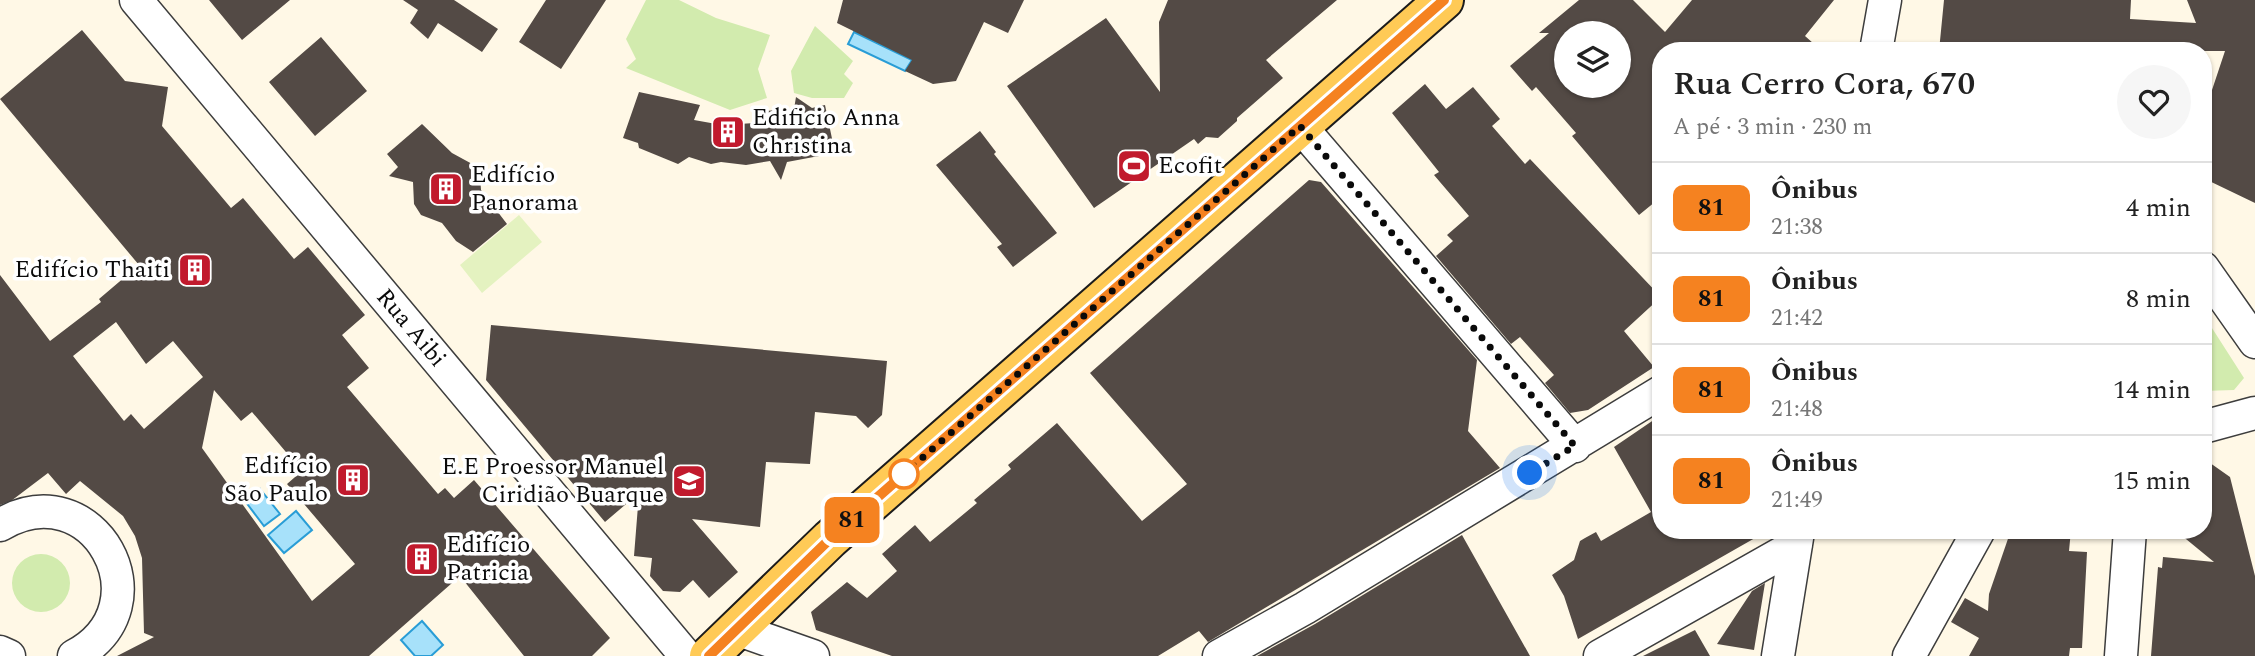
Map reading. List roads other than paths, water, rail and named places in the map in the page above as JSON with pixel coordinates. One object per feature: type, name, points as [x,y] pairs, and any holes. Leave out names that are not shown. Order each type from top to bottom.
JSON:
[{"type":"main road","points":[[709,656],[830,539],[1444,0]]},
{"type":"street","name":"Rua Aibi","points":[[136,0],[686,656]]},
{"type":"street","points":[[1874,42],[1881,24]]},
{"type":"street","points":[[1300,126],[1575,446]]},
{"type":"street","points":[[2212,281],[2255,342]]},
{"type":"street","points":[[1219,656],[1305,608],[1652,398]]},
{"type":"street","points":[[2212,425],[2255,413]]},
{"type":"street","points":[[0,525],[15,516],[39,511],[63,514],[85,524],[103,540],[114,562],[119,586],[115,610],[104,632],[87,650],[75,656]]},
{"type":"street","points":[[1600,656],[1795,539]]},
{"type":"street","points":[[1777,656],[1797,539]]},
{"type":"street","points":[[1909,656],[1974,539]]},
{"type":"street","points":[[2121,656],[2129,539]]},
{"type":"street","points":[[736,629],[813,656]]},
{"type":"street","points":[[0,652],[9,656]]},
{"type":"water","points":[[854,32],[912,60],[905,71],[848,44]]},
{"type":"water","points":[[260,489],[280,514],[264,526],[245,501]]},
{"type":"water","points":[[296,511],[312,530],[284,553],[268,535]]},
{"type":"water","points":[[422,621],[443,645],[431,656],[415,656],[401,640]]},
{"type":"place","name":"Edificio Anna Christina","points":[[728,132]]},
{"type":"place","name":"Ecofit","points":[[1134,166]]},
{"type":"place","name":"Edifício Panorama","points":[[446,189]]},
{"type":"place","name":"Edifício Thaiti","points":[[195,270]]},
{"type":"place","name":"Edifício São Paulo","points":[[353,480]]},
{"type":"place","name":"E.E Proessor Manuel Ciridião Buarque","points":[[689,481]]},
{"type":"place","name":"Edifício Patricia","points":[[422,559]]}]
